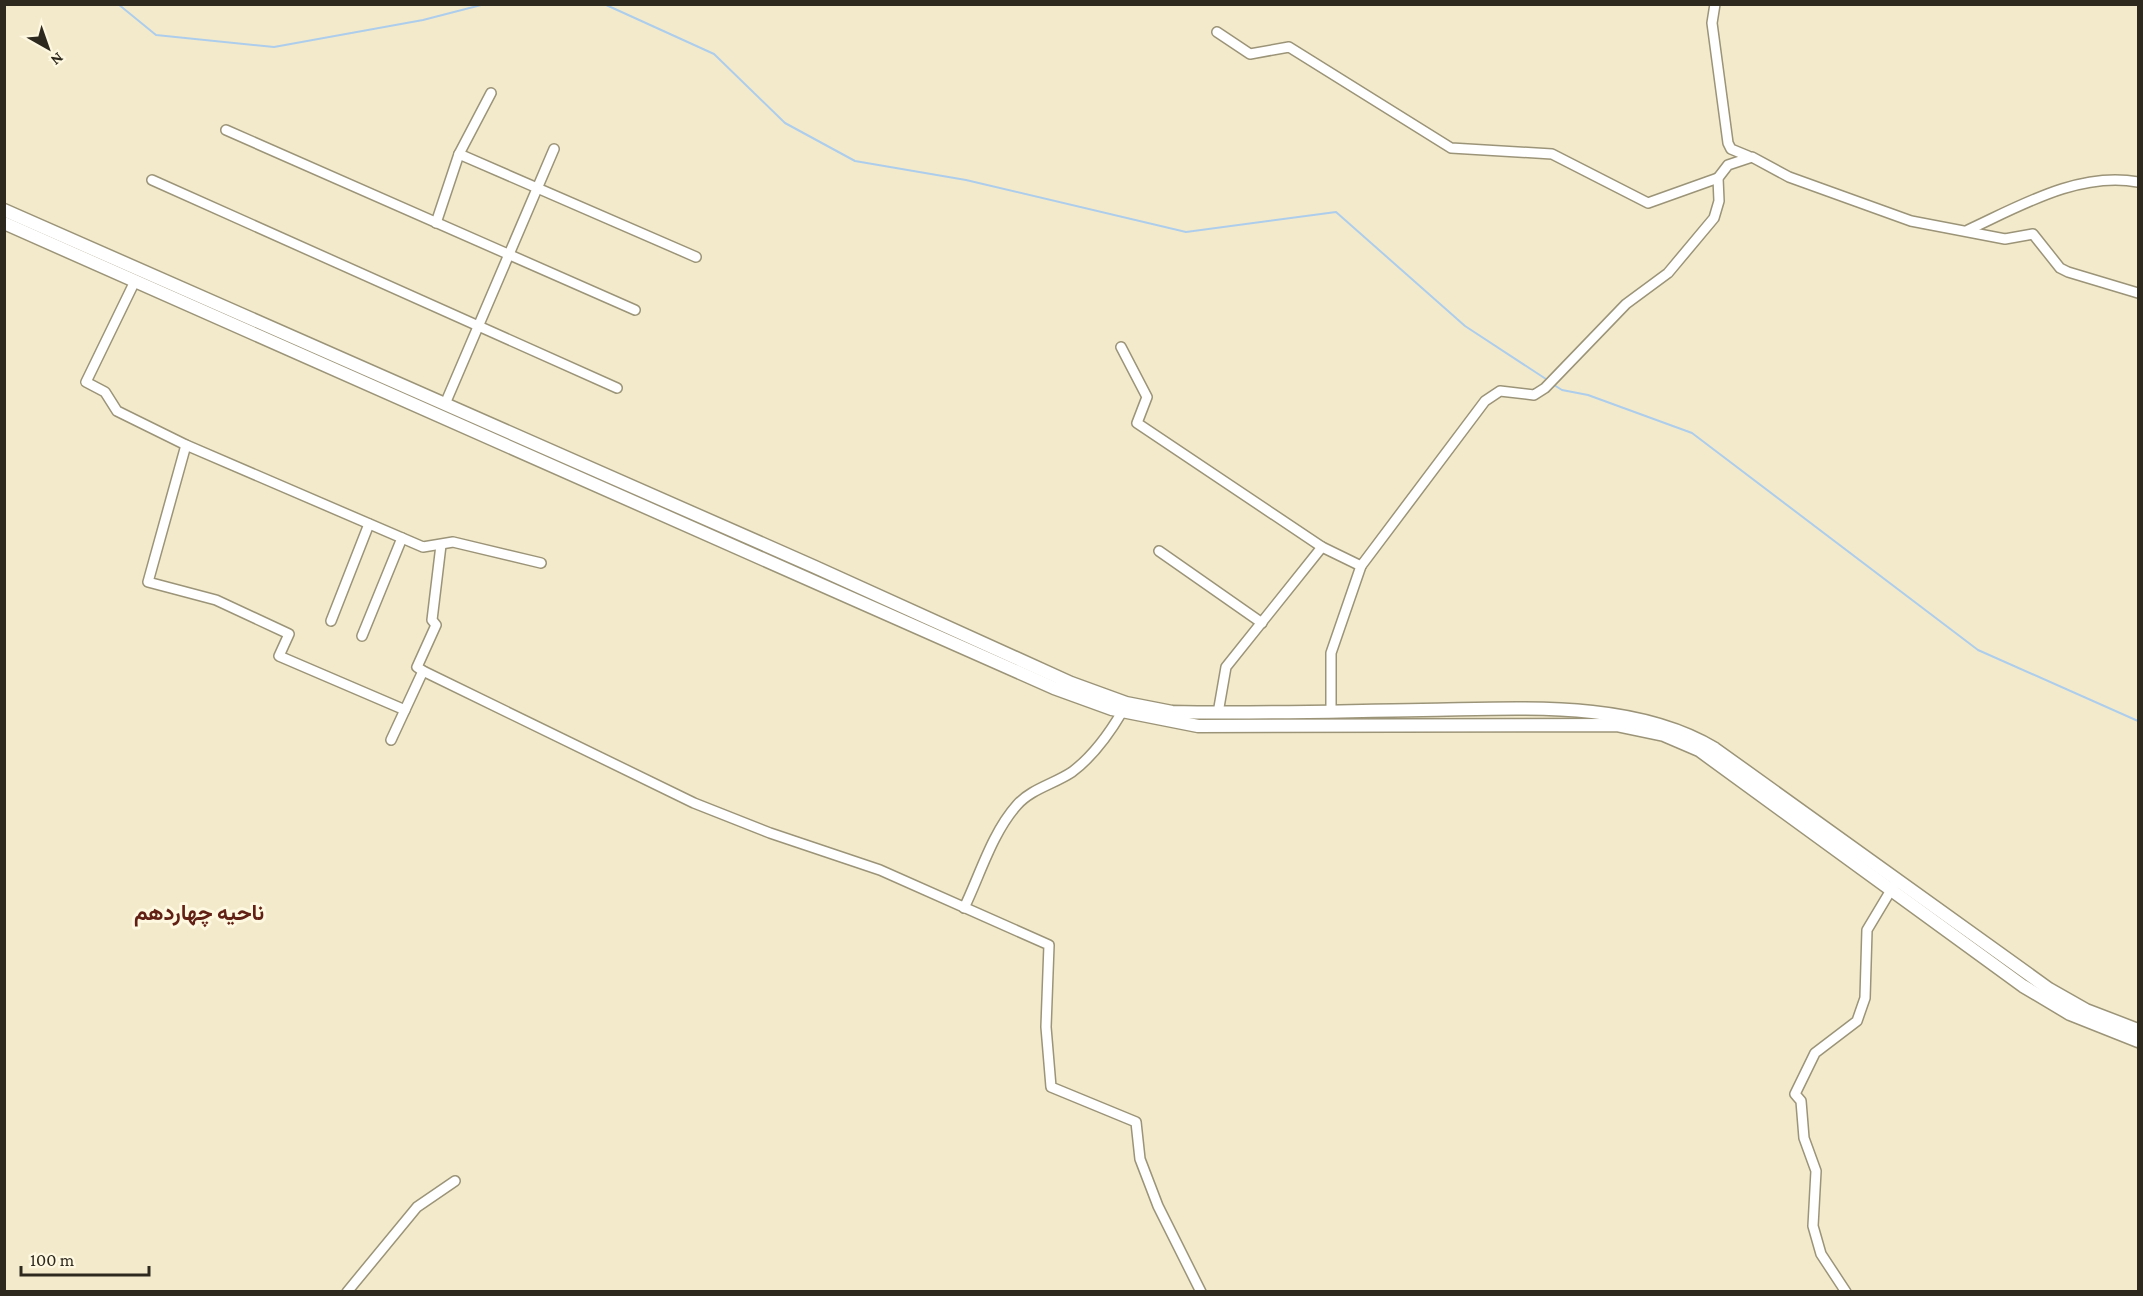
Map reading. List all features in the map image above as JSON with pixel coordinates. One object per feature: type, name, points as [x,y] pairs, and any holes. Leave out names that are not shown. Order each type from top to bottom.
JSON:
[{"type":"main road","points":[[4,210],[805,562],[1071,684],[1137,705],[1173,712],[1218,713],[1499,710],[1621,714],[1670,726],[1715,749],[2049,989],[2086,1010],[2139,1030]]},
{"type":"main road","points":[[4,224],[1054,688],[1122,712],[1198,726],[1616,725],[1664,735],[1699,750],[2032,992],[2070,1014],[2139,1041]]},
{"type":"street","points":[[1715,4],[1712,23],[1728,143],[1731,149],[1789,177],[1911,220],[2005,239],[2032,234],[2060,268],[2139,293]]},
{"type":"street","points":[[1217,32],[1251,54],[1290,47],[1451,148],[1552,154],[1648,203],[1718,178],[1728,165],[1748,156]]},
{"type":"street","points":[[436,223],[459,153],[491,93]]},
{"type":"street","points":[[226,130],[635,309]]},
{"type":"street","points":[[444,404],[480,326],[554,149]]},
{"type":"street","points":[[459,153],[696,257]]},
{"type":"street","points":[[1331,711],[1331,653],[1361,566],[1485,402],[1500,391],[1534,395],[1545,388],[1552,378],[1626,304],[1668,273],[1714,218],[1719,201],[1718,178]]},
{"type":"street","points":[[1968,230],[2045,195],[2121,178],[2139,182]]},
{"type":"street","points":[[152,180],[616,388]]},
{"type":"street","points":[[135,281],[86,382],[105,392],[117,411],[186,446],[423,547],[453,542],[541,563]]},
{"type":"street","points":[[1121,347],[1147,397],[1137,423],[1322,547],[1361,566]]},
{"type":"street","points":[[186,446],[148,582],[216,600],[289,634],[279,656],[405,710]]},
{"type":"street","points":[[331,621],[369,524]]},
{"type":"street","points":[[362,636],[402,538]]},
{"type":"street","points":[[441,545],[432,620],[436,625],[417,667],[423,671],[694,803],[770,833],[880,870],[1048,945],[1046,1027],[1051,1087],[1136,1122],[1140,1159],[1158,1206],[1201,1292]]},
{"type":"street","points":[[1218,713],[1226,667],[1322,547]]},
{"type":"street","points":[[1159,551],[1262,623]]},
{"type":"street","points":[[391,740],[423,671]]},
{"type":"street","points":[[964,908],[999,835],[1016,806],[1026,796],[1072,771],[1103,740],[1122,712]]},
{"type":"street","points":[[1846,1292],[1821,1254],[1814,1226],[1816,1171],[1803,1137],[1801,1101],[1795,1094],[1815,1053],[1857,1021],[1865,998],[1867,930],[1889,890],[1898,881]]},
{"type":"street","points":[[347,1292],[417,1206],[455,1181]]},
{"type":"waterway","points":[[118,4],[156,35],[274,47],[423,20],[485,4]]},
{"type":"waterway","points":[[604,4],[714,54],[785,123],[855,161],[966,180],[1186,232],[1336,212],[1465,326],[1549,381]]},
{"type":"waterway","points":[[1554,385],[1562,390],[1588,395],[1692,433],[1978,650],[2138,721]]},
{"type":"district","name":"ناحیه چهاردهم","points":[[199,912]]}]
